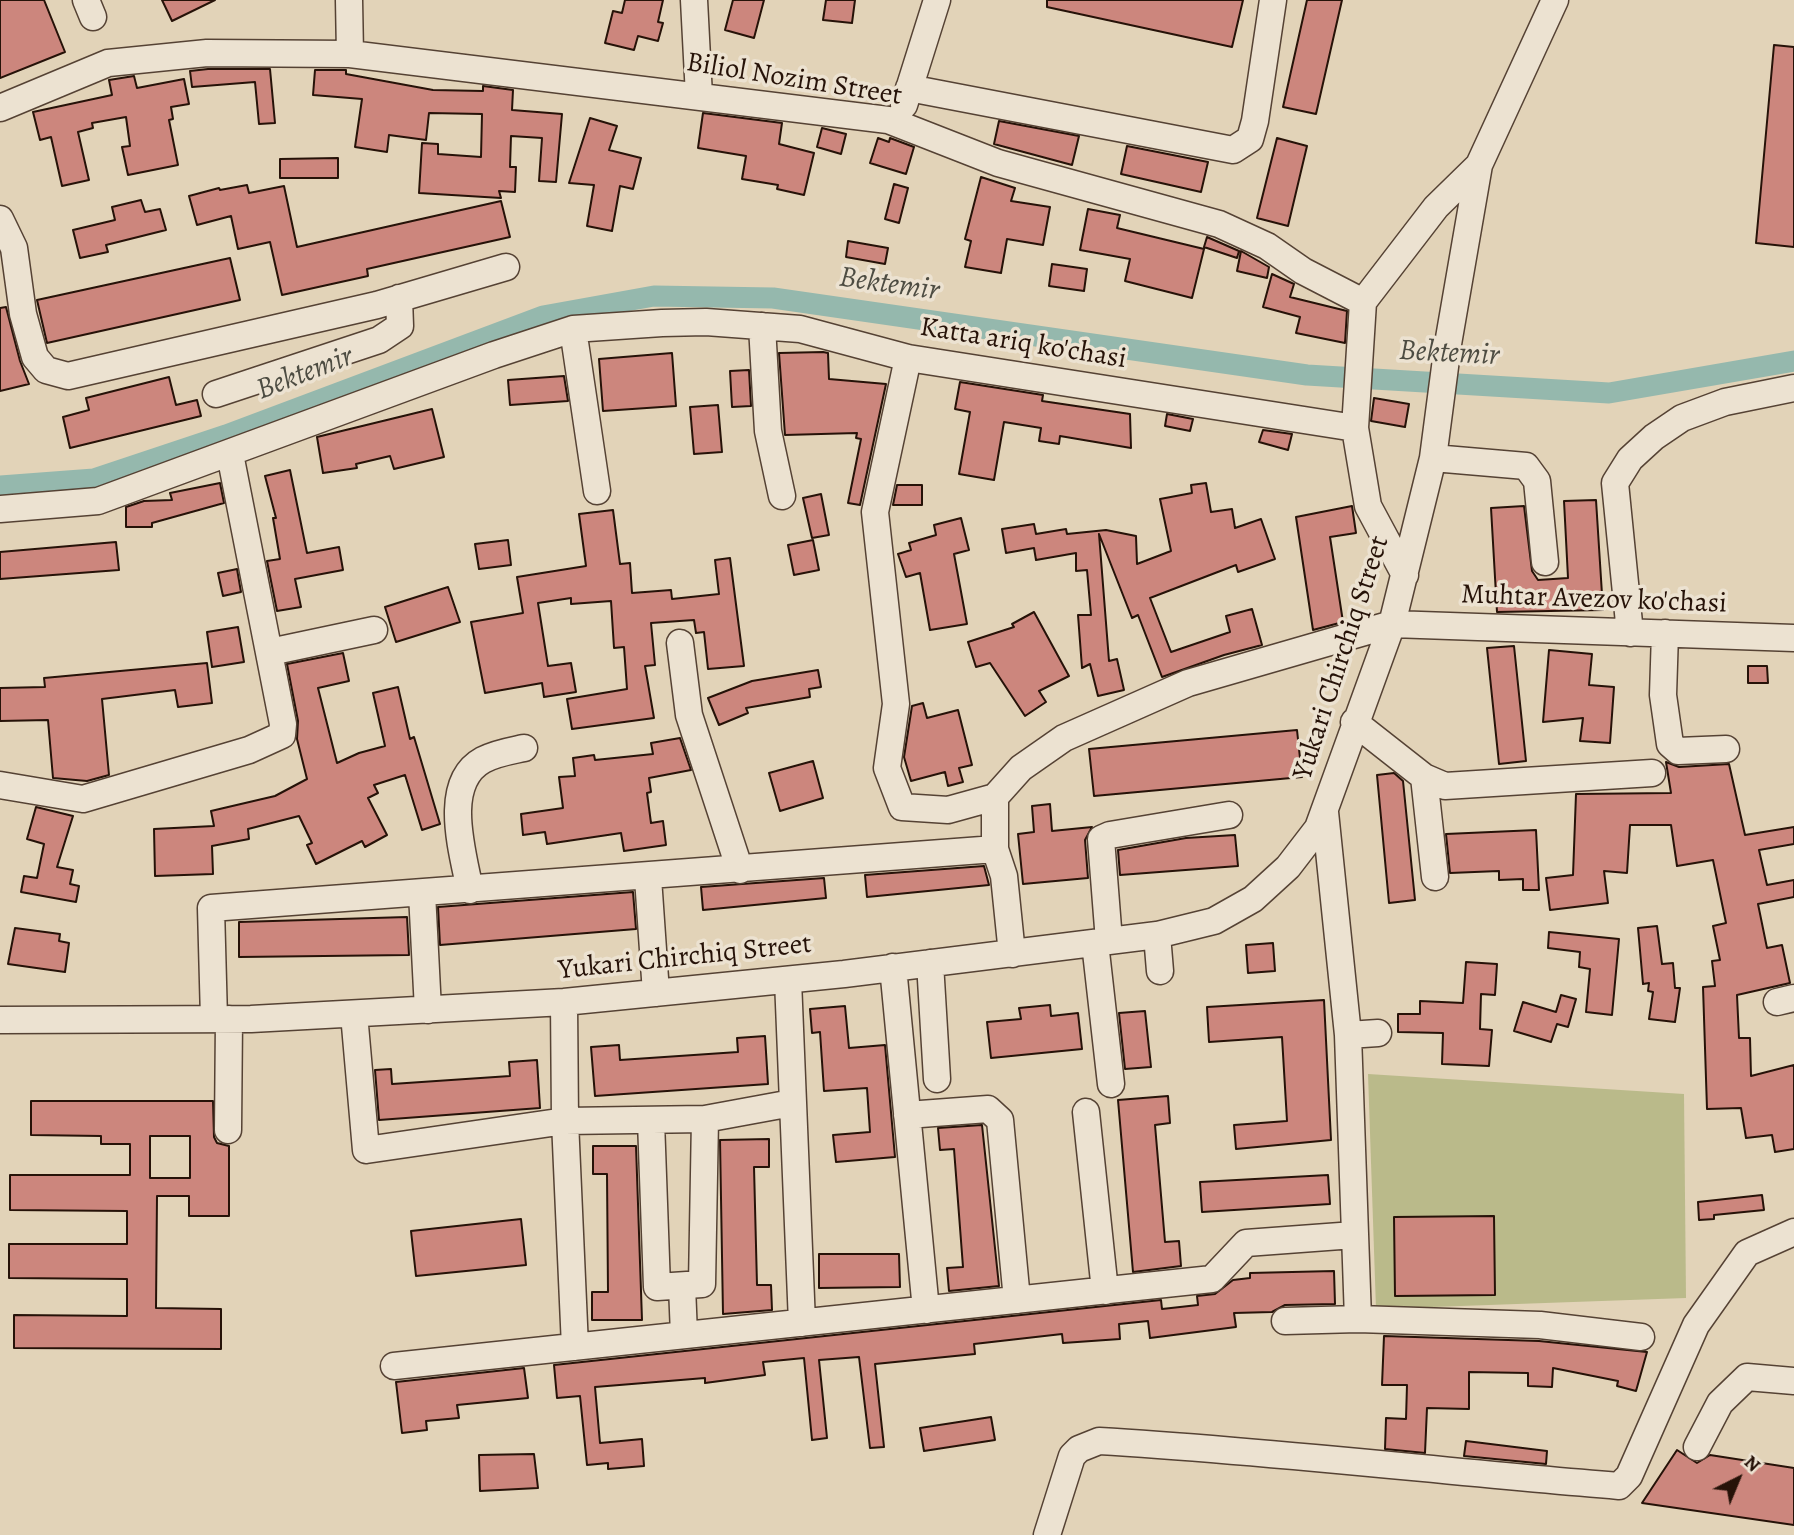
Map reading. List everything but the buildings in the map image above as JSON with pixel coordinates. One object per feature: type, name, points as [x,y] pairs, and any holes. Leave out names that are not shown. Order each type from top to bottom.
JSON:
[{"type":"street","points":[[349,0],[350,54]]},
{"type":"street","points":[[694,0],[699,96]]},
{"type":"street","points":[[898,124],[937,0]]},
{"type":"street","points":[[909,88],[1233,150],[1250,139],[1255,121],[1273,0]]},
{"type":"street","name":"Yukari Chirchiq Street","points":[[0,1020],[222,1019],[564,1002],[788,980],[1157,935],[1214,920],[1253,899],[1299,854],[1325,812],[1354,722],[1392,624],[1433,458],[1448,344],[1479,165],[1555,0]]},
{"type":"street","name":"Biliol Nozim Street","points":[[0,108],[108,63],[207,53],[350,54],[888,120],[998,163],[1219,223],[1266,246],[1303,271],[1363,302]]},
{"type":"street","points":[[1405,575],[1368,506],[1357,415],[1363,302],[1436,206],[1479,165]]},
{"type":"street","points":[[0,219],[14,248],[23,314],[35,357],[46,370],[68,376],[399,298],[506,267]]},
{"type":"street","points":[[216,394],[379,340],[400,326],[399,298]]},
{"type":"street","name":"Katta ariq ko'chasi","points":[[0,509],[99,501],[494,355],[573,330],[684,322],[800,329],[908,358],[1357,415]]},
{"type":"street","points":[[762,326],[768,431],[782,495]]},
{"type":"street","points":[[573,330],[597,491]]},
{"type":"street","points":[[908,358],[875,512],[896,704],[887,768],[902,807],[948,810],[995,797],[995,849],[1004,876],[1012,954]]},
{"type":"street","points":[[1630,633],[1615,483],[1630,459],[1654,437],[1682,418],[1725,401],[1794,388]]},
{"type":"street","points":[[0,785],[83,799],[279,739],[284,730],[230,454]]},
{"type":"street","points":[[1433,458],[1527,466],[1537,481],[1545,562]]},
{"type":"street","name":"Muhtar Avezov ko'chasi","points":[[995,797],[1020,768],[1063,738],[1188,683],[1392,624],[1794,638]]},
{"type":"street","points":[[270,652],[374,630]]},
{"type":"street","points":[[1665,633],[1662,695],[1670,744],[1678,751],[1726,749]]},
{"type":"street","points":[[680,643],[689,715],[740,870]]},
{"type":"street","points":[[1354,722],[1424,777],[1445,786],[1652,773]]},
{"type":"street","points":[[470,890],[457,814],[465,776],[481,761],[524,748]]},
{"type":"street","points":[[1424,777],[1435,877]]},
{"type":"street","name":"Yukari Chirchiq Street","points":[[1325,812],[1348,1035],[1358,1319]]},
{"type":"street","points":[[1111,1084],[1102,942],[1101,839],[1110,835],[1229,815]]},
{"type":"street","points":[[228,1130],[211,896],[422,893],[648,878],[995,849]]},
{"type":"street","points":[[648,878],[656,993]]},
{"type":"street","points":[[422,893],[428,1010]]},
{"type":"street","points":[[1157,935],[1160,971]]},
{"type":"street","points":[[930,963],[937,1079]]},
{"type":"street","points":[[892,967],[926,1310]]},
{"type":"street","points":[[788,980],[802,1323]]},
{"type":"street","points":[[564,1002],[565,1121],[575,1347]]},
{"type":"street","points":[[354,1014],[366,1150],[565,1121],[705,1119],[792,1103]]},
{"type":"street","points":[[1348,1035],[1378,1032]]},
{"type":"street","points":[[907,1115],[988,1109],[1000,1120],[1017,1300]]},
{"type":"street","points":[[1086,1112],[1105,1291]]},
{"type":"street","points":[[651,1121],[657,1287],[702,1284],[705,1119]]},
{"type":"street","points":[[1047,1535],[1072,1456],[1079,1449],[1099,1441],[1247,1449],[1463,1474],[1619,1486],[1629,1476],[1696,1325],[1747,1253],[1794,1232]]},
{"type":"street","points":[[394,1366],[1212,1279],[1246,1243],[1354,1235]]},
{"type":"street","points":[[682,1286],[684,1335]]},
{"type":"street","points":[[1285,1321],[1358,1319],[1540,1325],[1641,1337]]},
{"type":"street","points":[[1697,1447],[1720,1404],[1747,1377],[1794,1381]]},
{"type":"green space","points":[[1368,1074],[1684,1094],[1686,1298],[1376,1309]]},
{"type":"waterway","name":"Bektemir","points":[[0,486],[94,479],[226,435],[543,316],[654,296],[773,298],[1307,375],[1609,393],[1794,361]]}]
